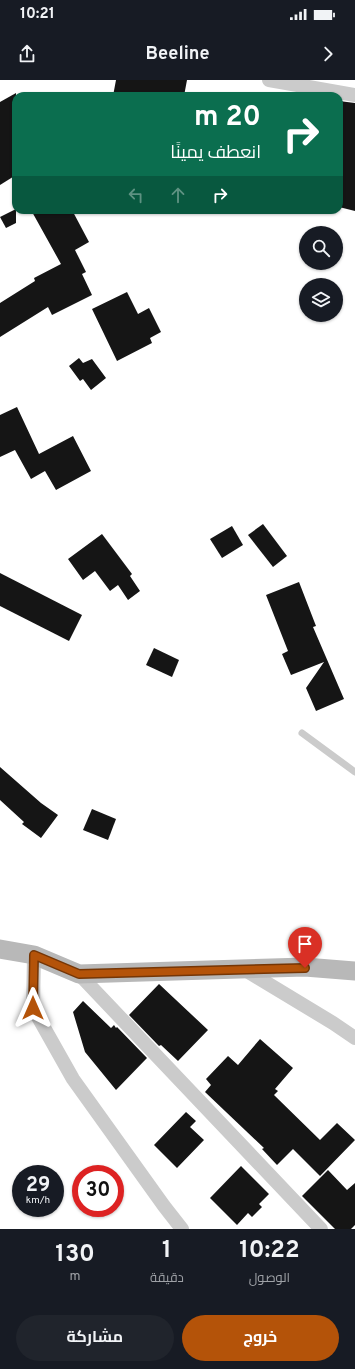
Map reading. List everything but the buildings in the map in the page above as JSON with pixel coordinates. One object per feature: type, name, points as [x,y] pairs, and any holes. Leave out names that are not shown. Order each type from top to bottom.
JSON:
[{"type":"main road","points":[[0,949],[34,955],[79,974],[242,968],[305,968],[355,971]]},
{"type":"street","points":[[269,80],[334,92]]},
{"type":"street","points":[[343,94],[355,96]]},
{"type":"street","points":[[34,955],[33,1008],[73,1079],[182,1229]]},
{"type":"street","points":[[242,968],[355,1038]]},
{"type":"street","points":[[79,974],[321,1229]]},
{"type":"lane","points":[[302,733],[355,772]]},
{"type":"route","points":[[33,1008],[34,955],[79,974],[242,968],[305,968]]}]
